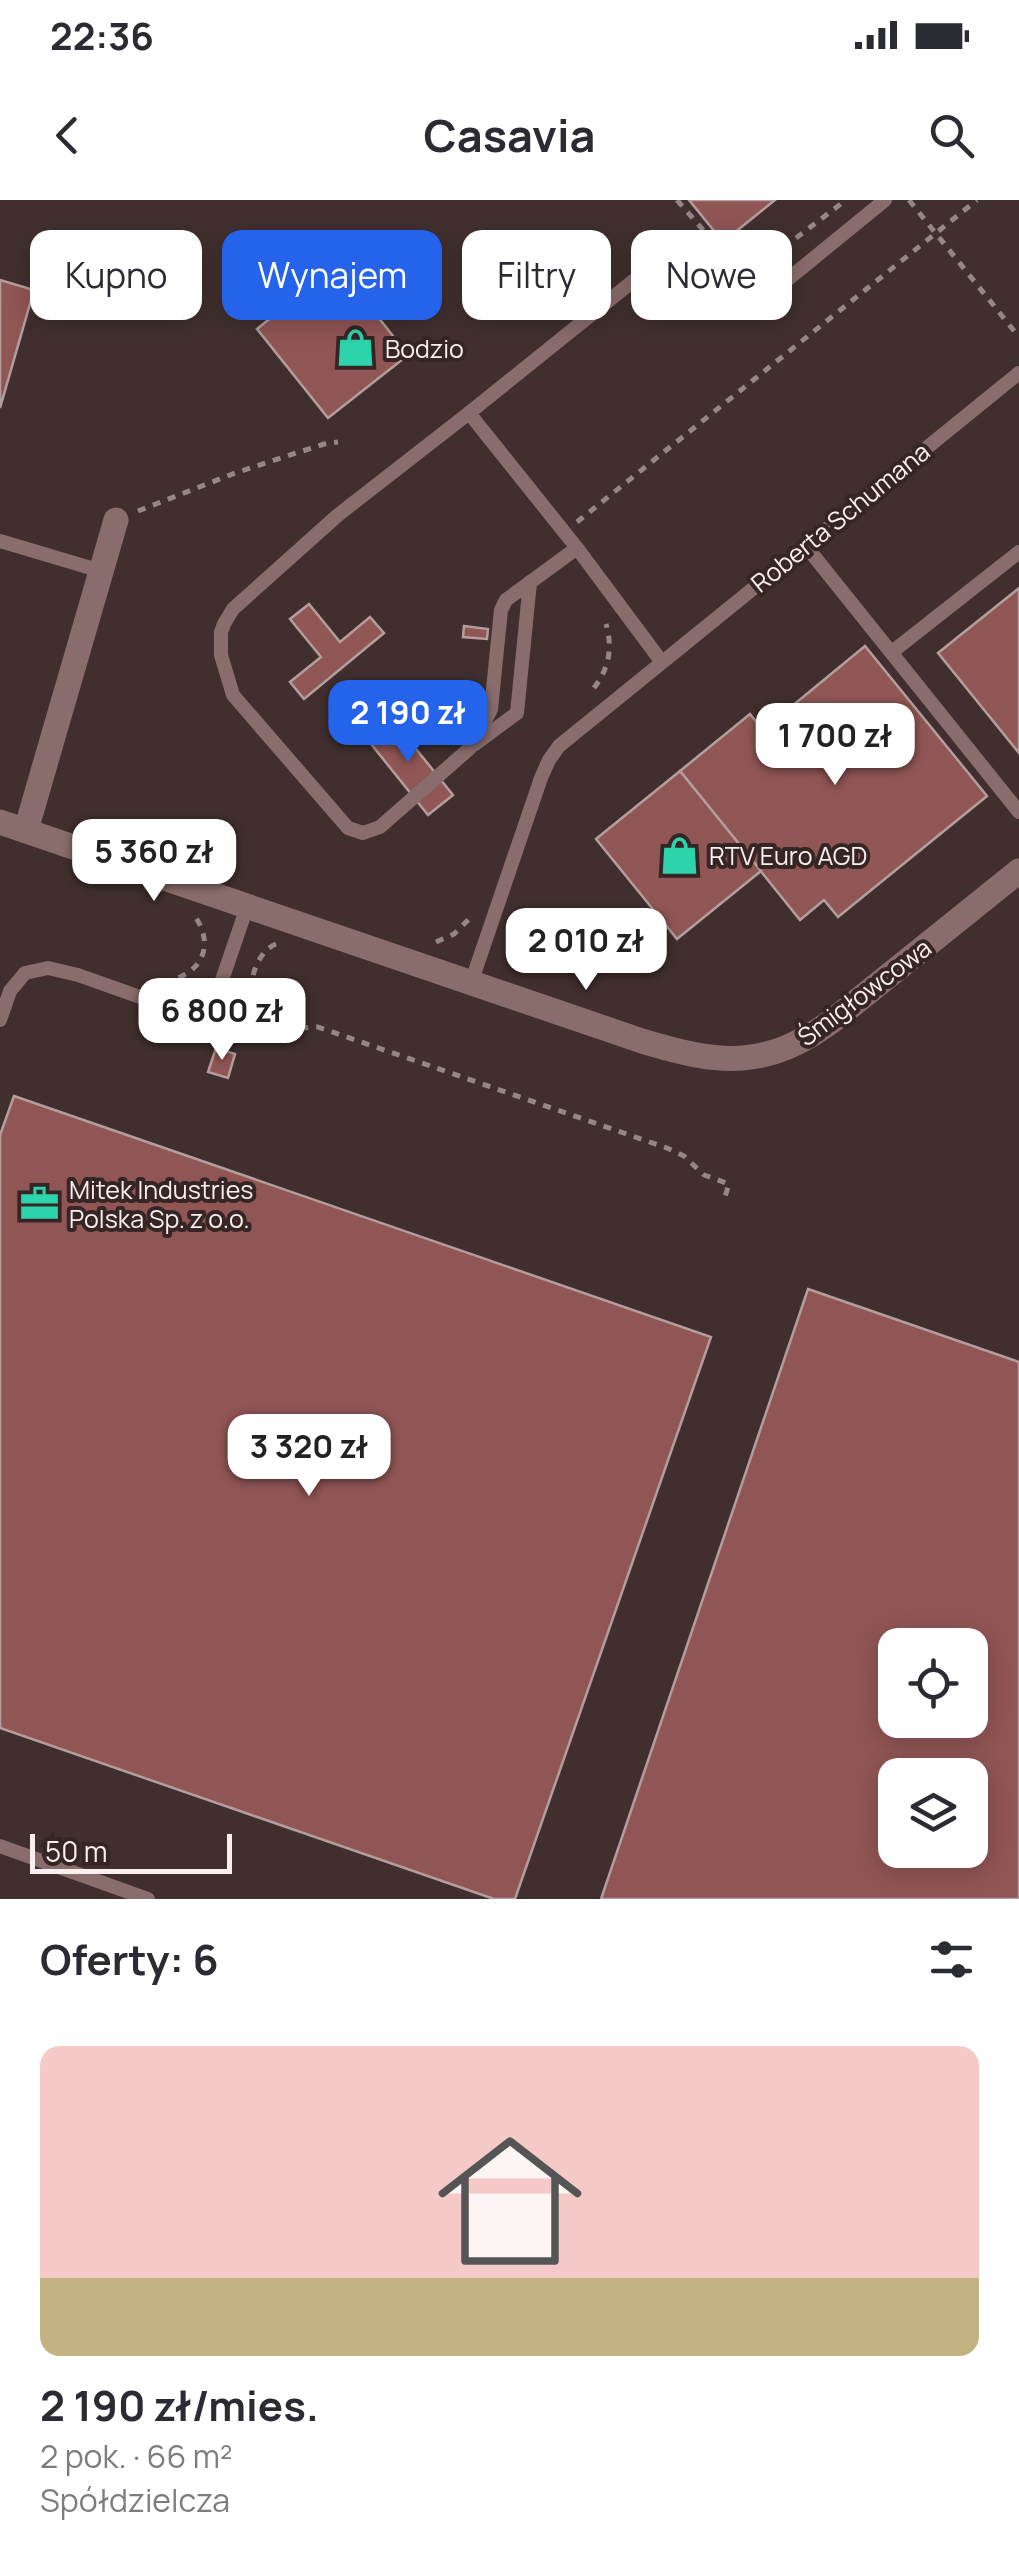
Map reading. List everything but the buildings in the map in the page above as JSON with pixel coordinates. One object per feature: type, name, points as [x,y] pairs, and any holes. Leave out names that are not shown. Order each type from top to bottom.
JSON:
[{"type":"street","points":[[26,830],[116,520]]},
{"type":"street","name":"Śmigłowcowa","points":[[0,822],[642,1042],[726,1060],[748,1060],[779,1052],[810,1037],[1019,871]]},
{"type":"lane","points":[[530,582],[517,712],[380,827],[364,833],[348,828],[233,694],[224,667],[220,642],[233,609],[338,515],[652,265],[699,273],[734,292],[776,289],[886,200]]},
{"type":"lane","name":"Roberta Schumana","points":[[471,983],[548,760],[573,732],[1019,373]]},
{"type":"lane","points":[[468,414],[661,661]]},
{"type":"lane","points":[[0,541],[100,571]]},
{"type":"lane","points":[[805,545],[1014,794],[1019,812]]},
{"type":"lane","points":[[470,748],[491,709],[501,610],[506,600],[576,548]]},
{"type":"lane","points":[[892,652],[1019,552]]},
{"type":"lane","points":[[0,1020],[10,991],[25,974],[48,968],[208,1021],[247,907]]},
{"type":"lane","points":[[0,1846],[148,1899]]},
{"type":"path","points":[[677,200],[736,266],[754,270],[846,200]]},
{"type":"path","points":[[909,200],[1019,337]]},
{"type":"path","points":[[574,524],[978,200]]},
{"type":"path","points":[[116,520],[235,473],[338,442]]},
{"type":"path","points":[[153,982],[183,977],[193,970],[205,948],[203,928],[182,907]]},
{"type":"path","points":[[280,943],[269,946],[261,957],[250,994],[255,1012],[269,1024],[288,1030],[318,1028],[667,1148],[684,1156],[704,1176],[729,1184],[724,1200]]},
{"type":"place","name":"Bodzio","points":[[355,348]]},
{"type":"place","name":"RTV Euro AGD","points":[[679,855]]},
{"type":"place","name":"Mitek Industries Polska Sp. z o.o.","points":[[39,1203]]}]
